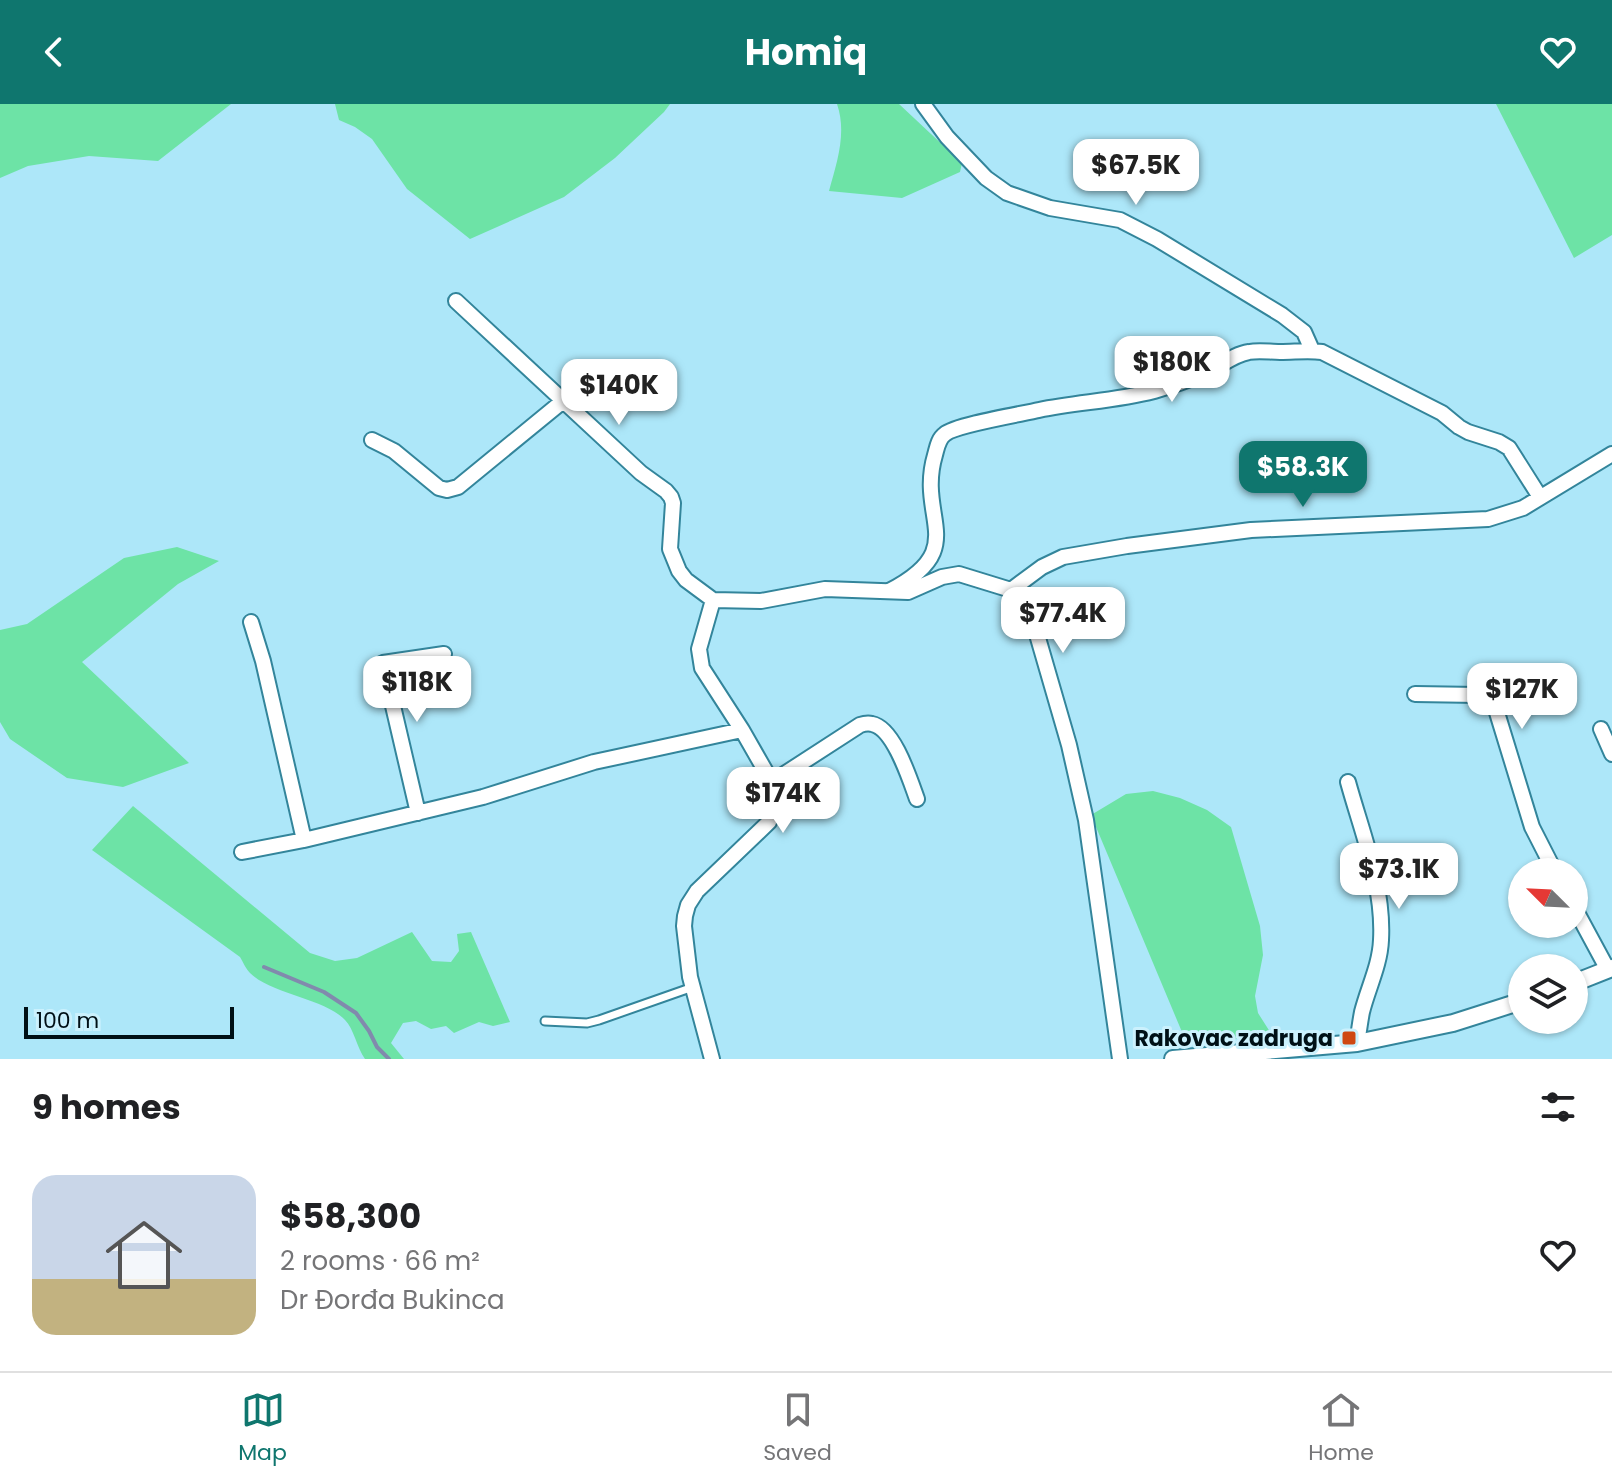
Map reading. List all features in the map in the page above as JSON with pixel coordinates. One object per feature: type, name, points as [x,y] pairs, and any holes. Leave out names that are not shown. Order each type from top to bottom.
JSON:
[{"type":"street","points":[[923,104],[947,137],[986,178],[1007,193],[1050,208],[1120,220],[1157,239],[1282,315],[1304,332],[1312,350]]},
{"type":"street","points":[[456,301],[641,473],[666,491],[673,503],[670,549],[674,561],[686,580],[713,600],[761,601],[825,589],[908,592],[942,577],[959,574],[1011,590],[1022,602],[1036,631],[1069,745],[1086,820],[1120,1059]]},
{"type":"street","points":[[889,592],[914,578],[935,549],[937,538],[931,467],[945,433],[1063,405],[1153,391],[1203,374],[1249,352],[1322,352],[1442,413],[1468,432],[1509,448],[1540,497]]},
{"type":"street","points":[[372,440],[394,451],[439,488],[447,490],[458,487],[563,401]]},
{"type":"street","points":[[1011,590],[1063,557],[1127,546],[1251,530],[1488,519],[1523,508],[1612,454]]},
{"type":"street","points":[[712,1059],[693,986],[684,926],[688,905],[697,891],[769,822],[776,798],[772,782],[702,668],[699,649],[713,600]]},
{"type":"street","points":[[251,622],[263,661],[304,840]]},
{"type":"street","points":[[418,813],[383,663],[444,654]]},
{"type":"street","points":[[1415,694],[1489,697],[1495,706],[1532,827],[1548,858]]},
{"type":"street","points":[[772,782],[860,725],[872,724],[889,735],[917,799]]},
{"type":"street","points":[[1601,729],[1612,754]]},
{"type":"street","points":[[242,852],[483,797],[594,762],[742,730]]},
{"type":"street","points":[[1348,782],[1374,873],[1381,928],[1378,961],[1362,1011],[1357,1043]]},
{"type":"street","points":[[1588,931],[1610,969],[1588,978]]},
{"type":"street","points":[[1174,1059],[1357,1043],[1453,1023],[1508,1005]]},
{"type":"lane","points":[[545,1021],[587,1023],[693,986]]},
{"type":"green space","points":[[0,104],[231,104],[158,161],[89,156],[28,166],[0,178]]},
{"type":"green space","points":[[335,104],[670,104],[615,158],[564,197],[470,239],[407,189],[372,139],[339,120]]},
{"type":"green space","points":[[837,104],[899,104],[962,163],[960,172],[902,198],[829,191],[841,137]]},
{"type":"green space","points":[[1496,104],[1612,104],[1612,235],[1574,258]]},
{"type":"green space","points":[[177,547],[219,561],[178,584],[82,662],[189,763],[123,787],[67,778],[10,739],[0,722],[0,630],[27,624],[124,558]]},
{"type":"green space","points":[[1153,791],[1207,810],[1231,827],[1260,926],[1263,955],[1255,996],[1258,1013],[1272,1035],[1187,1044],[1091,815],[1126,794]]},
{"type":"green space","points":[[133,806],[310,953],[335,961],[357,958],[412,932],[432,961],[451,962],[459,951],[457,934],[471,932],[510,1022],[493,1026],[479,1022],[454,1033],[446,1026],[431,1029],[416,1021],[403,1023],[391,1043],[404,1059],[365,1059],[348,1024],[336,1013],[259,980],[240,957],[92,850]]},
{"type":"waterway","points":[[264,967],[324,992],[356,1013],[377,1047],[389,1059]]},
{"type":"place","name":"Rakovac zadruga","points":[[1349,1038]]}]
